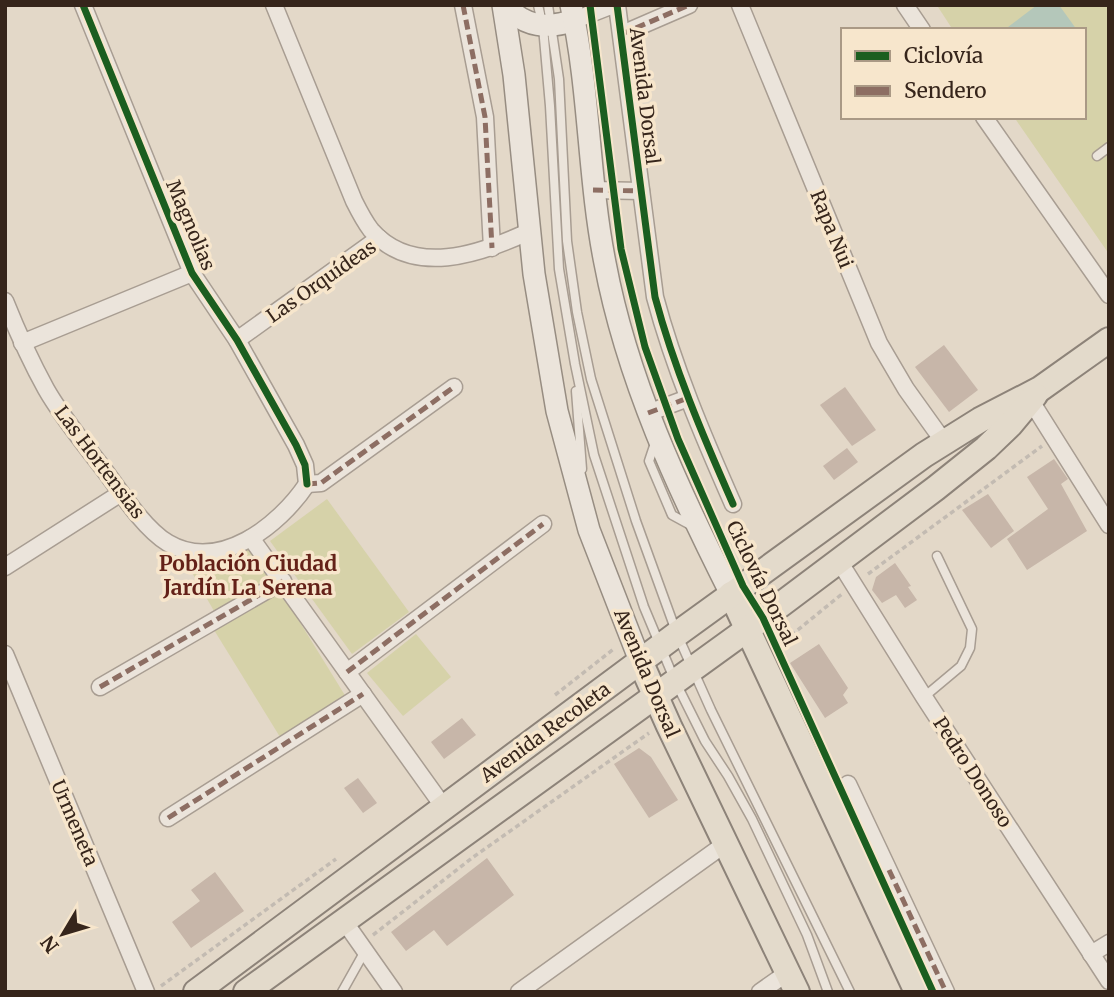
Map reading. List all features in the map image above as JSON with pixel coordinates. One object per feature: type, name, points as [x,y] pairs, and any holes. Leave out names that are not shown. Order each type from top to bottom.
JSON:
[{"type":"main road","points":[[504,5],[527,23],[547,27],[573,13],[593,190],[605,266],[633,371],[648,413],[700,529],[732,594],[756,624],[917,992]]},
{"type":"main road","name":"Avenida Dorsal","points":[[504,5],[514,75],[528,232],[541,322],[557,411],[585,518],[655,696],[792,982]]},
{"type":"main road","name":"Avenida Recoleta","points":[[196,992],[640,661],[944,442],[980,420],[1035,395],[1109,340]]},
{"type":"main road","name":"Avenida Recoleta","points":[[252,990],[839,561],[986,448],[1035,395]]},
{"type":"main road","points":[[839,561],[835,537],[846,512]]},
{"type":"street","name":"Magnolias","points":[[83,5],[192,273],[237,340],[296,445],[305,465],[307,484]]},
{"type":"street","points":[[274,5],[354,201],[369,228],[379,238]]},
{"type":"street","points":[[463,5],[485,117],[492,248]]},
{"type":"street","points":[[573,13],[615,5]]},
{"type":"street","name":"Avenida Dorsal","points":[[615,5],[622,34],[655,297],[688,398],[733,503]]},
{"type":"street","points":[[622,34],[689,5]]},
{"type":"street","name":"Rapa Nui","points":[[740,5],[879,343],[906,389],[944,442]]},
{"type":"street","points":[[905,5],[921,28]]},
{"type":"street","points":[[985,119],[1109,295]]},
{"type":"street","name":"Avenida Dorsal","points":[[593,190],[641,191]]},
{"type":"street","name":"Las Orquídeas","points":[[237,340],[379,238],[404,252],[430,257],[459,257],[492,248],[528,232]]},
{"type":"street","points":[[22,343],[192,273]]},
{"type":"street","name":"Las Hortensias","points":[[5,301],[22,343],[47,391],[121,493],[149,526],[168,543],[192,552],[228,550],[251,538],[296,501],[307,484]]},
{"type":"street","points":[[307,484],[321,483],[454,387]]},
{"type":"street","points":[[1035,395],[1054,438],[1109,526]]},
{"type":"street","points":[[648,413],[688,398]]},
{"type":"street","points":[[5,567],[121,493]]},
{"type":"street","points":[[347,672],[543,524]]},
{"type":"street","points":[[251,538],[443,806]]},
{"type":"street","name":"Pedro Donoso","points":[[839,561],[1109,981]]},
{"type":"street","points":[[100,687],[283,582]]},
{"type":"street","name":"Urmeneta","points":[[5,654],[146,992]]},
{"type":"street","points":[[168,818],[363,694]]},
{"type":"street","points":[[848,784],[946,992]]},
{"type":"street","points":[[519,992],[725,844]]},
{"type":"street","points":[[344,921],[394,992]]},
{"type":"street","points":[[1091,954],[1109,943]]},
{"type":"street","points":[[760,992],[792,982]]},
{"type":"lane","points":[[538,5],[547,27],[562,124],[568,241],[585,352],[669,640],[705,741],[752,819],[807,935],[828,992]]},
{"type":"lane","points":[[548,5],[559,269],[594,454],[644,607],[669,640],[683,675],[850,992]]},
{"type":"lane","points":[[1097,156],[1109,147]]},
{"type":"lane","points":[[575,363],[585,518]]},
{"type":"lane","points":[[924,696],[961,666],[970,648],[972,629],[937,556]]},
{"type":"lane","points":[[342,992],[363,948]]},
{"type":"path","points":[[776,648],[854,584],[1054,438]]},
{"type":"path","points":[[551,698],[617,647]]},
{"type":"path","points":[[363,948],[472,858],[652,732]]},
{"type":"path","points":[[154,992],[343,853]]},
{"type":"shaded area","points":[[1037,5],[1059,5],[1076,28],[1007,28]]},
{"type":"shaded area","points":[[1109,5],[1109,254],[1015,119],[1086,119],[1086,28],[952,28],[938,7]]},
{"type":"shaded area","points":[[327,499],[409,612],[352,654],[270,541]]},
{"type":"shaded area","points":[[251,542],[271,578],[214,611],[187,564],[213,564]]},
{"type":"shaded area","points":[[280,590],[346,697],[280,737],[214,630]]},
{"type":"shaded area","points":[[416,634],[451,677],[403,716],[367,673]]},
{"type":"building","points":[[944,345],[978,390],[949,412],[915,367]]},
{"type":"building","points":[[845,387],[876,430],[852,446],[820,405]]},
{"type":"building","points":[[847,448],[858,462],[834,480],[823,466]]},
{"type":"building","points":[[1054,459],[1068,479],[1061,484],[1087,531],[1027,570],[1007,539],[1048,509],[1027,477]]},
{"type":"building","points":[[988,494],[1014,531],[991,548],[962,510]]},
{"type":"building","points":[[895,563],[917,600],[905,608],[896,595],[882,603],[872,590],[876,577]]},
{"type":"building","points":[[819,644],[848,688],[843,695],[848,703],[825,718],[790,663]]},
{"type":"building","points":[[462,718],[476,735],[444,759],[431,742]]},
{"type":"building","points":[[639,748],[651,757],[678,800],[649,818],[614,764]]},
{"type":"building","points":[[358,778],[377,803],[363,813],[344,788]]},
{"type":"building","points":[[487,858],[514,895],[447,946],[434,930],[406,951],[391,932]]},
{"type":"building","points":[[215,872],[244,911],[191,948],[172,922],[200,901],[191,890]]},
{"type":"marked path","points":[[463,5],[485,117],[492,248]]},
{"type":"marked path","points":[[622,34],[689,5]]},
{"type":"marked path","points":[[593,190],[641,191]]},
{"type":"marked path","points":[[307,484],[321,483],[454,387]]},
{"type":"marked path","points":[[648,413],[688,398]]},
{"type":"marked path","points":[[347,672],[543,524]]},
{"type":"marked path","points":[[100,687],[283,581]]},
{"type":"marked path","points":[[168,818],[363,694]]},
{"type":"marked path","points":[[889,870],[946,992]]},
{"type":"cycle path","points":[[83,5],[192,273],[237,340],[296,445],[305,465],[307,484]]},
{"type":"cycle path","name":"Ciclovía Dorsal","points":[[590,5],[621,249],[645,347],[678,439],[743,586],[763,618],[933,992]]},
{"type":"cycle path","points":[[617,5],[655,297],[680,376],[733,504]]},
{"type":"district","name":"Población Ciudad Jardín La Serena","points":[[248,575]]}]
